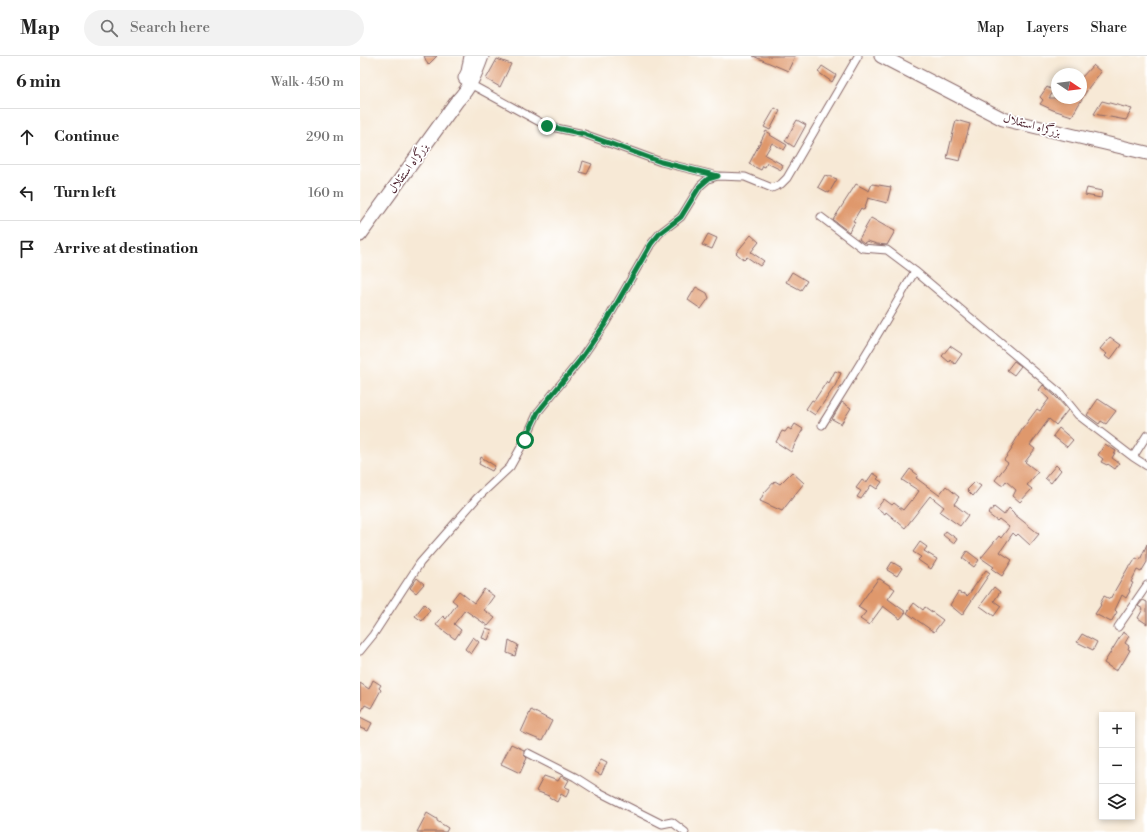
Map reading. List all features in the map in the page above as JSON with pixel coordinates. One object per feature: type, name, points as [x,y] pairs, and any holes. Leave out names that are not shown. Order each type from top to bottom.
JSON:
[{"type":"highway","name":"بزرگراه استقلال","points":[[457,101],[468,72],[471,56]]},
{"type":"highway","name":"بزرگراه استقلال","points":[[360,236],[457,101],[465,93],[475,75],[482,56]]},
{"type":"highway","name":"بزرگراه استقلال","points":[[881,56],[1003,119],[1147,153]]},
{"type":"street","points":[[470,84],[547,126],[584,134],[661,162],[718,176],[746,177],[772,188],[781,184],[787,178],[858,56]]},
{"type":"street","points":[[360,651],[373,635],[420,563],[477,498],[510,467],[538,412],[580,360],[605,324],[651,244],[660,233],[681,217],[700,186],[708,179],[718,176]]},
{"type":"street","points":[[821,217],[862,248],[886,250],[915,271],[1060,394],[1078,415],[1147,466]]},
{"type":"street","points":[[822,425],[858,368],[863,356],[877,337],[915,271]]},
{"type":"street","points":[[1133,457],[1147,435]]},
{"type":"street","points":[[1118,627],[1147,585]]},
{"type":"street","points":[[528,753],[575,777],[597,791],[662,824],[672,822],[685,832]]},
{"type":"building","points":[[424,56],[437,56],[428,65]]},
{"type":"building","points":[[753,56],[795,56],[788,71]]},
{"type":"building","points":[[497,59],[511,64],[500,87],[486,79]]},
{"type":"building","points":[[1093,65],[1101,72],[1087,90],[1087,72]]},
{"type":"building","points":[[822,66],[836,75],[832,82],[818,72]]},
{"type":"building","points":[[1047,87],[1051,89],[1051,95],[1049,98],[1051,98],[1051,104],[1079,104],[1072,116],[1040,104],[1043,100],[1040,97]]},
{"type":"building","points":[[1102,101],[1132,109],[1126,120],[1094,114]]},
{"type":"building","points":[[775,108],[780,111],[770,130],[764,127]]},
{"type":"building","points":[[797,120],[806,125],[794,147],[785,141]]},
{"type":"building","points":[[956,120],[970,124],[960,161],[947,158]]},
{"type":"building","points":[[766,131],[787,145],[784,150],[772,143],[765,155],[783,165],[781,170],[767,163],[761,170],[749,164]]},
{"type":"building","points":[[583,161],[592,164],[587,174],[580,172]]},
{"type":"building","points":[[825,175],[837,179],[829,193],[818,187]]},
{"type":"building","points":[[856,184],[869,191],[872,184],[891,187],[887,203],[868,198],[864,210],[861,208],[853,221],[855,222],[849,232],[833,220]]},
{"type":"building","points":[[1087,188],[1102,191],[1101,198],[1085,195]]},
{"type":"building","points":[[871,218],[895,231],[887,245],[867,241],[864,243],[859,239]]},
{"type":"building","points":[[708,234],[717,238],[712,249],[702,245]]},
{"type":"building","points":[[751,235],[759,242],[751,252],[764,261],[760,266],[747,257],[744,260],[736,253]]},
{"type":"building","points":[[792,272],[807,281],[801,290],[786,282]]},
{"type":"building","points":[[696,287],[707,293],[709,298],[701,309],[688,300]]},
{"type":"building","points":[[1110,337],[1121,345],[1110,360],[1105,356],[1107,354],[1100,349]]},
{"type":"building","points":[[950,346],[962,354],[955,364],[950,360],[949,362],[942,356]]},
{"type":"building","points":[[1014,361],[1021,366],[1014,375],[1007,370]]},
{"type":"building","points":[[835,371],[841,373],[835,386],[815,415],[806,409],[812,400],[814,401],[827,381],[829,383]]},
{"type":"building","points":[[1043,385],[1068,410],[1056,425],[1049,419],[1030,445],[1035,449],[1025,462],[1038,472],[1027,485],[1032,489],[1020,502],[1013,496],[1016,490],[1006,481],[1003,485],[1001,485],[995,480],[1008,463],[1004,460],[1012,449],[1011,448],[1023,428],[1037,409],[1040,411],[1049,399],[1039,390]]},
{"type":"building","points":[[1098,399],[1116,411],[1106,424],[1101,421],[1099,424],[1087,415]]},
{"type":"building","points":[[842,402],[851,408],[841,424],[832,419]]},
{"type":"building","points":[[795,424],[803,429],[791,452],[776,442],[782,431],[785,432],[788,428],[791,430]]},
{"type":"building","points":[[1059,428],[1073,440],[1067,447],[1053,436]]},
{"type":"building","points":[[1105,444],[1116,451],[1112,458],[1119,463],[1115,469],[1108,464],[1107,465],[1101,462],[1103,459],[1098,455]]},
{"type":"building","points":[[481,457],[495,466],[492,471],[479,464]]},
{"type":"building","points":[[1056,465],[1061,470],[1051,483],[1045,478]]},
{"type":"building","points":[[910,469],[918,475],[916,478],[939,495],[946,486],[959,497],[954,504],[968,515],[960,526],[940,512],[944,507],[930,496],[905,528],[886,512],[885,514],[877,508],[884,499],[892,505],[894,503],[903,510],[911,500],[912,501],[919,491],[902,480]]},
{"type":"building","points":[[792,472],[804,483],[782,511],[760,501],[764,493],[775,481],[780,484]]},
{"type":"building","points":[[873,473],[879,477],[877,479],[882,482],[877,489],[871,485],[861,499],[857,497],[861,491],[856,488],[862,480],[866,483]]},
{"type":"building","points":[[975,482],[981,486],[973,496],[967,490]]},
{"type":"building","points":[[994,507],[1004,515],[1009,508],[1014,514],[1039,534],[1030,545],[1018,534],[1016,536],[1013,533],[1000,552],[1012,560],[1002,576],[992,569],[994,567],[981,558],[999,536],[1001,538],[1009,527],[999,519],[997,521],[988,514]]},
{"type":"building","points":[[946,531],[957,539],[954,544],[943,535]]},
{"type":"building","points":[[920,542],[927,547],[924,551],[937,559],[931,569],[918,560],[921,557],[913,552]]},
{"type":"building","points":[[1147,544],[1147,562],[1141,572],[1137,570],[1126,598],[1122,595],[1115,610],[1117,612],[1111,622],[1095,614],[1101,605],[1100,604],[1104,596],[1110,599],[1129,566],[1131,566],[1136,558],[1140,560]]},
{"type":"building","points":[[967,551],[979,560],[974,567],[962,558]]},
{"type":"building","points":[[892,562],[902,568],[897,576],[887,570]]},
{"type":"building","points":[[986,570],[990,573],[962,615],[950,605],[958,592],[967,596]]},
{"type":"building","points":[[417,578],[424,584],[416,593],[410,588]]},
{"type":"building","points":[[878,579],[895,589],[888,599],[906,612],[900,619],[883,606],[869,625],[860,619],[866,612],[858,607]]},
{"type":"building","points":[[994,587],[1000,592],[994,601],[1001,606],[994,616],[980,606]]},
{"type":"building","points":[[484,589],[494,596],[484,610],[495,618],[488,626],[465,610],[454,624],[461,630],[455,639],[436,625],[443,616],[446,619],[457,604],[452,600],[459,591],[474,603]]},
{"type":"building","points":[[1143,600],[1147,602],[1147,624],[1138,618],[1143,609],[1138,606]]},
{"type":"building","points":[[914,603],[923,610],[925,607],[943,620],[934,632],[907,613]]},
{"type":"building","points":[[424,604],[430,610],[422,621],[415,616]]},
{"type":"building","points":[[486,628],[492,630],[488,640],[482,638]]},
{"type":"building","points":[[1123,632],[1129,636],[1125,643],[1129,646],[1128,649],[1130,650],[1116,671],[1104,663]]},
{"type":"building","points":[[1082,634],[1097,642],[1093,650],[1077,642]]},
{"type":"building","points":[[473,637],[479,642],[471,654],[465,649]]},
{"type":"building","points":[[509,640],[518,645],[515,656],[507,653]]},
{"type":"building","points":[[373,680],[381,685],[379,688],[381,690],[371,708],[365,705],[360,714],[360,683],[369,689]]},
{"type":"building","points":[[531,710],[552,721],[542,741],[521,732]]},
{"type":"building","points":[[360,717],[372,723],[368,731],[360,728]]},
{"type":"building","points":[[511,744],[524,750],[524,755],[527,758],[520,773],[501,764]]},
{"type":"building","points":[[601,759],[607,762],[601,775],[595,772]]},
{"type":"building","points":[[544,776],[558,781],[561,776],[569,780],[565,787],[570,789],[566,797],[561,794],[557,802],[549,796],[536,791]]},
{"type":"building","points":[[427,813],[448,828],[446,832],[417,832]]},
{"type":"route","points":[[525,440],[538,412],[580,360],[605,324],[651,244],[660,233],[681,217],[700,186],[708,179],[718,176],[661,162],[584,134],[547,126]]}]
